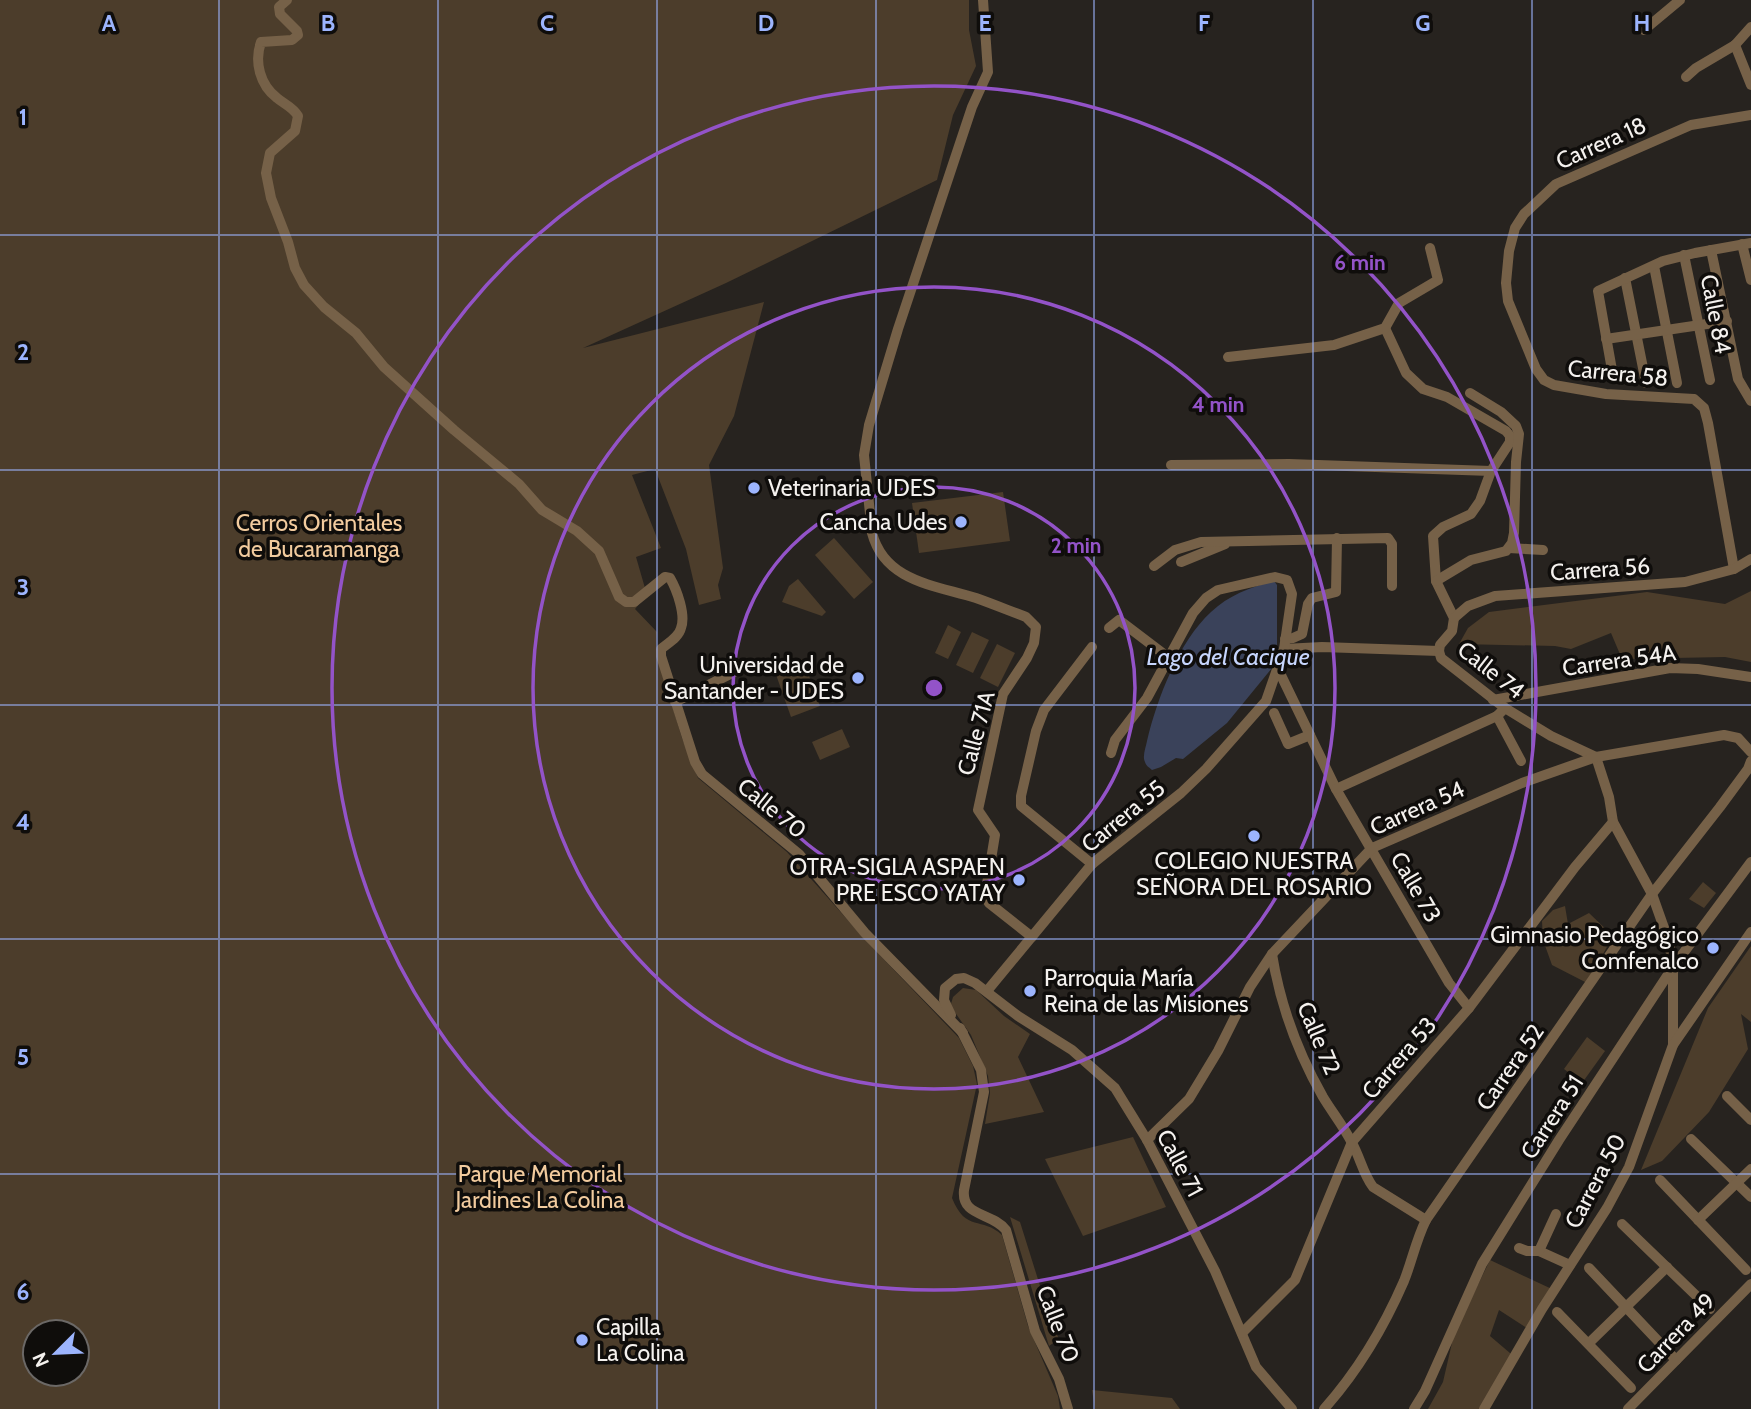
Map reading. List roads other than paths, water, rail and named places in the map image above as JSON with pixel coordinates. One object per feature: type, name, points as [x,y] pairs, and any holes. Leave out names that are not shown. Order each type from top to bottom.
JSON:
[{"type":"street","name":"Calle 70","points":[[287,0],[279,7],[280,14],[298,31],[298,35],[292,40],[261,43],[258,67],[267,89],[291,107],[298,116],[295,131],[270,153],[266,173],[271,198],[303,285],[324,307],[356,333],[384,366],[454,430],[519,484],[542,510],[577,531],[599,551],[619,597],[626,602],[634,602],[668,576],[677,591],[682,618],[680,632],[660,652],[695,762],[702,775],[799,854],[866,933],[963,1033]]},
{"type":"street","name":"Calle 71A","points":[[984,0],[988,72],[971,107],[898,329],[869,425],[864,455],[872,533],[875,544],[887,562],[906,577],[976,598],[1026,617],[1036,627],[1034,643],[1027,658],[1003,694],[978,810],[995,835],[985,896],[989,903],[1032,937]]},
{"type":"street","points":[[1644,30],[1680,0]]},
{"type":"street","points":[[1686,77],[1735,45],[1751,27]]},
{"type":"street","points":[[1735,45],[1747,65],[1751,85]]},
{"type":"street","name":"Carrera 18","points":[[1508,301],[1506,283],[1509,251],[1515,228],[1524,214],[1550,188],[1691,125],[1751,115]]},
{"type":"street","points":[[1612,370],[1598,291],[1685,255],[1746,243],[1751,280]]},
{"type":"street","points":[[1228,357],[1334,345],[1385,328],[1399,303],[1438,280],[1430,248]]},
{"type":"street","points":[[1711,250],[1738,379],[1751,401]]},
{"type":"street","name":"Calle 84","points":[[1685,255],[1710,380]]},
{"type":"street","points":[[1654,266],[1677,383]]},
{"type":"street","points":[[1625,278],[1646,383]]},
{"type":"street","name":"Carrera 58","points":[[1508,301],[1536,369],[1544,380],[1554,385],[1606,394],[1693,400],[1703,408],[1709,422],[1734,569]]},
{"type":"street","points":[[1606,339],[1727,321]]},
{"type":"street","name":"Calle 74","points":[[1385,328],[1406,373],[1423,389],[1447,397],[1506,430],[1510,436],[1510,443],[1491,471],[1480,501],[1471,514],[1435,533],[1436,581],[1454,618],[1452,631],[1440,645],[1441,657],[1493,700],[1501,712],[1584,749],[1595,757]]},
{"type":"street","points":[[1470,393],[1501,412],[1516,426],[1519,434],[1514,533],[1509,548]]},
{"type":"street","points":[[1171,465],[1289,464],[1491,471]]},
{"type":"street","points":[[1286,639],[1299,636],[1304,628],[1309,601],[1317,596],[1334,594],[1337,590],[1338,538]]},
{"type":"street","points":[[1181,562],[1232,542],[1247,539],[1388,538],[1391,540],[1392,586]]},
{"type":"street","points":[[1154,566],[1186,545],[1232,542]]},
{"type":"street","points":[[1436,581],[1471,560],[1509,548],[1543,550]]},
{"type":"street","name":"Carrera 56","points":[[1454,618],[1468,606],[1495,596],[1685,582],[1734,569],[1751,559]]},
{"type":"street","name":"Carrera 55","points":[[987,991],[1092,864],[1167,806],[1206,769],[1266,701],[1286,639],[1291,587],[1287,580],[1275,576],[1218,590],[1206,598],[1193,613],[1168,658]]},
{"type":"street","points":[[1109,628],[1119,620],[1168,658],[1147,698],[1115,740],[1111,753]]},
{"type":"street","points":[[1286,639],[1322,646],[1439,651]]},
{"type":"street","points":[[1092,647],[1044,710],[1036,731],[1021,796],[1021,806],[1092,864]]},
{"type":"street","points":[[675,702],[744,667]]},
{"type":"street","name":"Carrera 54A","points":[[1493,700],[1670,668],[1751,677]]},
{"type":"street","name":"Calle 73","points":[[1278,669],[1336,789],[1449,983],[1469,1008]]},
{"type":"street","points":[[1336,789],[1501,712],[1521,761]]},
{"type":"street","points":[[1274,713],[1288,744],[1310,735]]},
{"type":"street","name":"Carrera 54","points":[[1147,1140],[1189,1098],[1218,1051],[1250,987],[1272,954],[1371,848],[1522,783],[1595,757],[1724,735],[1738,738],[1751,750]]},
{"type":"street","points":[[1595,757],[1609,797],[1612,822],[1652,894],[1662,918],[1673,967],[1673,1045]]},
{"type":"street","name":"Carrera 52","points":[[1324,1409],[1367,1351],[1386,1319],[1405,1279],[1426,1220],[1652,894],[1720,807],[1751,761]]},
{"type":"street","name":"Carrera 53","points":[[1242,1333],[1294,1280],[1352,1142],[1469,1008],[1612,822]]},
{"type":"street","name":"Carrera 51","points":[[1414,1409],[1425,1391],[1482,1264],[1559,1140],[1673,967],[1751,862]]},
{"type":"street","name":"Carrera 50","points":[[1484,1409],[1570,1265],[1608,1208],[1629,1167],[1673,1045],[1751,932]]},
{"type":"street","name":"Calle 72","points":[[1272,954],[1277,985],[1303,1058],[1352,1142],[1368,1181],[1373,1187],[1426,1220]]},
{"type":"street","name":"Calle 71","points":[[953,980],[960,978],[975,983],[1018,1016],[1072,1050],[1100,1072],[1124,1099],[1215,1271],[1256,1367],[1292,1409]]},
{"type":"street","points":[[925,994],[953,980]]},
{"type":"street","points":[[949,1012],[944,994],[953,980]]},
{"type":"street","points":[[949,1012],[947,998],[950,992],[963,983],[975,983]]},
{"type":"street","name":"Calle 70","points":[[949,1012],[963,1033],[981,1070],[984,1091],[964,1190],[964,1202],[972,1211],[995,1219],[1006,1230],[1035,1331],[1059,1379],[1068,1409]]},
{"type":"street","points":[[1727,1097],[1751,1120]]},
{"type":"street","points":[[1692,1139],[1751,1197]]},
{"type":"street","points":[[1698,1220],[1751,1168]]},
{"type":"street","points":[[1660,1180],[1745,1270]]},
{"type":"street","points":[[1539,1251],[1556,1214]]},
{"type":"street","points":[[1622,1224],[1710,1309]]},
{"type":"street","points":[[1519,1248],[1539,1251],[1570,1265]]},
{"type":"street","points":[[1589,1343],[1667,1267]]},
{"type":"street","points":[[1589,1268],[1676,1360]]},
{"type":"street","name":"Carrera 49","points":[[1628,1409],[1751,1284]]},
{"type":"street","points":[[1557,1312],[1631,1388]]},
{"type":"water","name":"Lago del Cacique","points":[[1274,581],[1277,585],[1277,654],[1272,668],[1227,723],[1183,759],[1176,758],[1152,770],[1146,765],[1144,757],[1151,725],[1163,689],[1189,638],[1199,624],[1225,601]]},
{"type":"place","name":"Veterinaria UDES","points":[[754,488]]},
{"type":"place","name":"Cancha Udes","points":[[961,522]]},
{"type":"place","name":"Universidad de Santander - UDES","points":[[858,678]]},
{"type":"place","name":"COLEGIO NUESTRA SEÑORA DEL ROSARIO","points":[[1254,836]]},
{"type":"place","name":"OTRA-SIGLA ASPAEN PRE ESCO YATAY","points":[[1019,880]]},
{"type":"place","name":"Gimnasio Pedagógico Comfenalco","points":[[1713,948]]},
{"type":"place","name":"Parroquia María Reina de las Misiones","points":[[1030,991]]},
{"type":"place","name":"Capilla La Colina","points":[[582,1340]]},
{"type":"park label","name":"Cerros Orientales de Bucaramanga","points":[[319,536]]},
{"type":"park label","name":"Parque Memorial Jardines La Colina","points":[[540,1187]]}]
